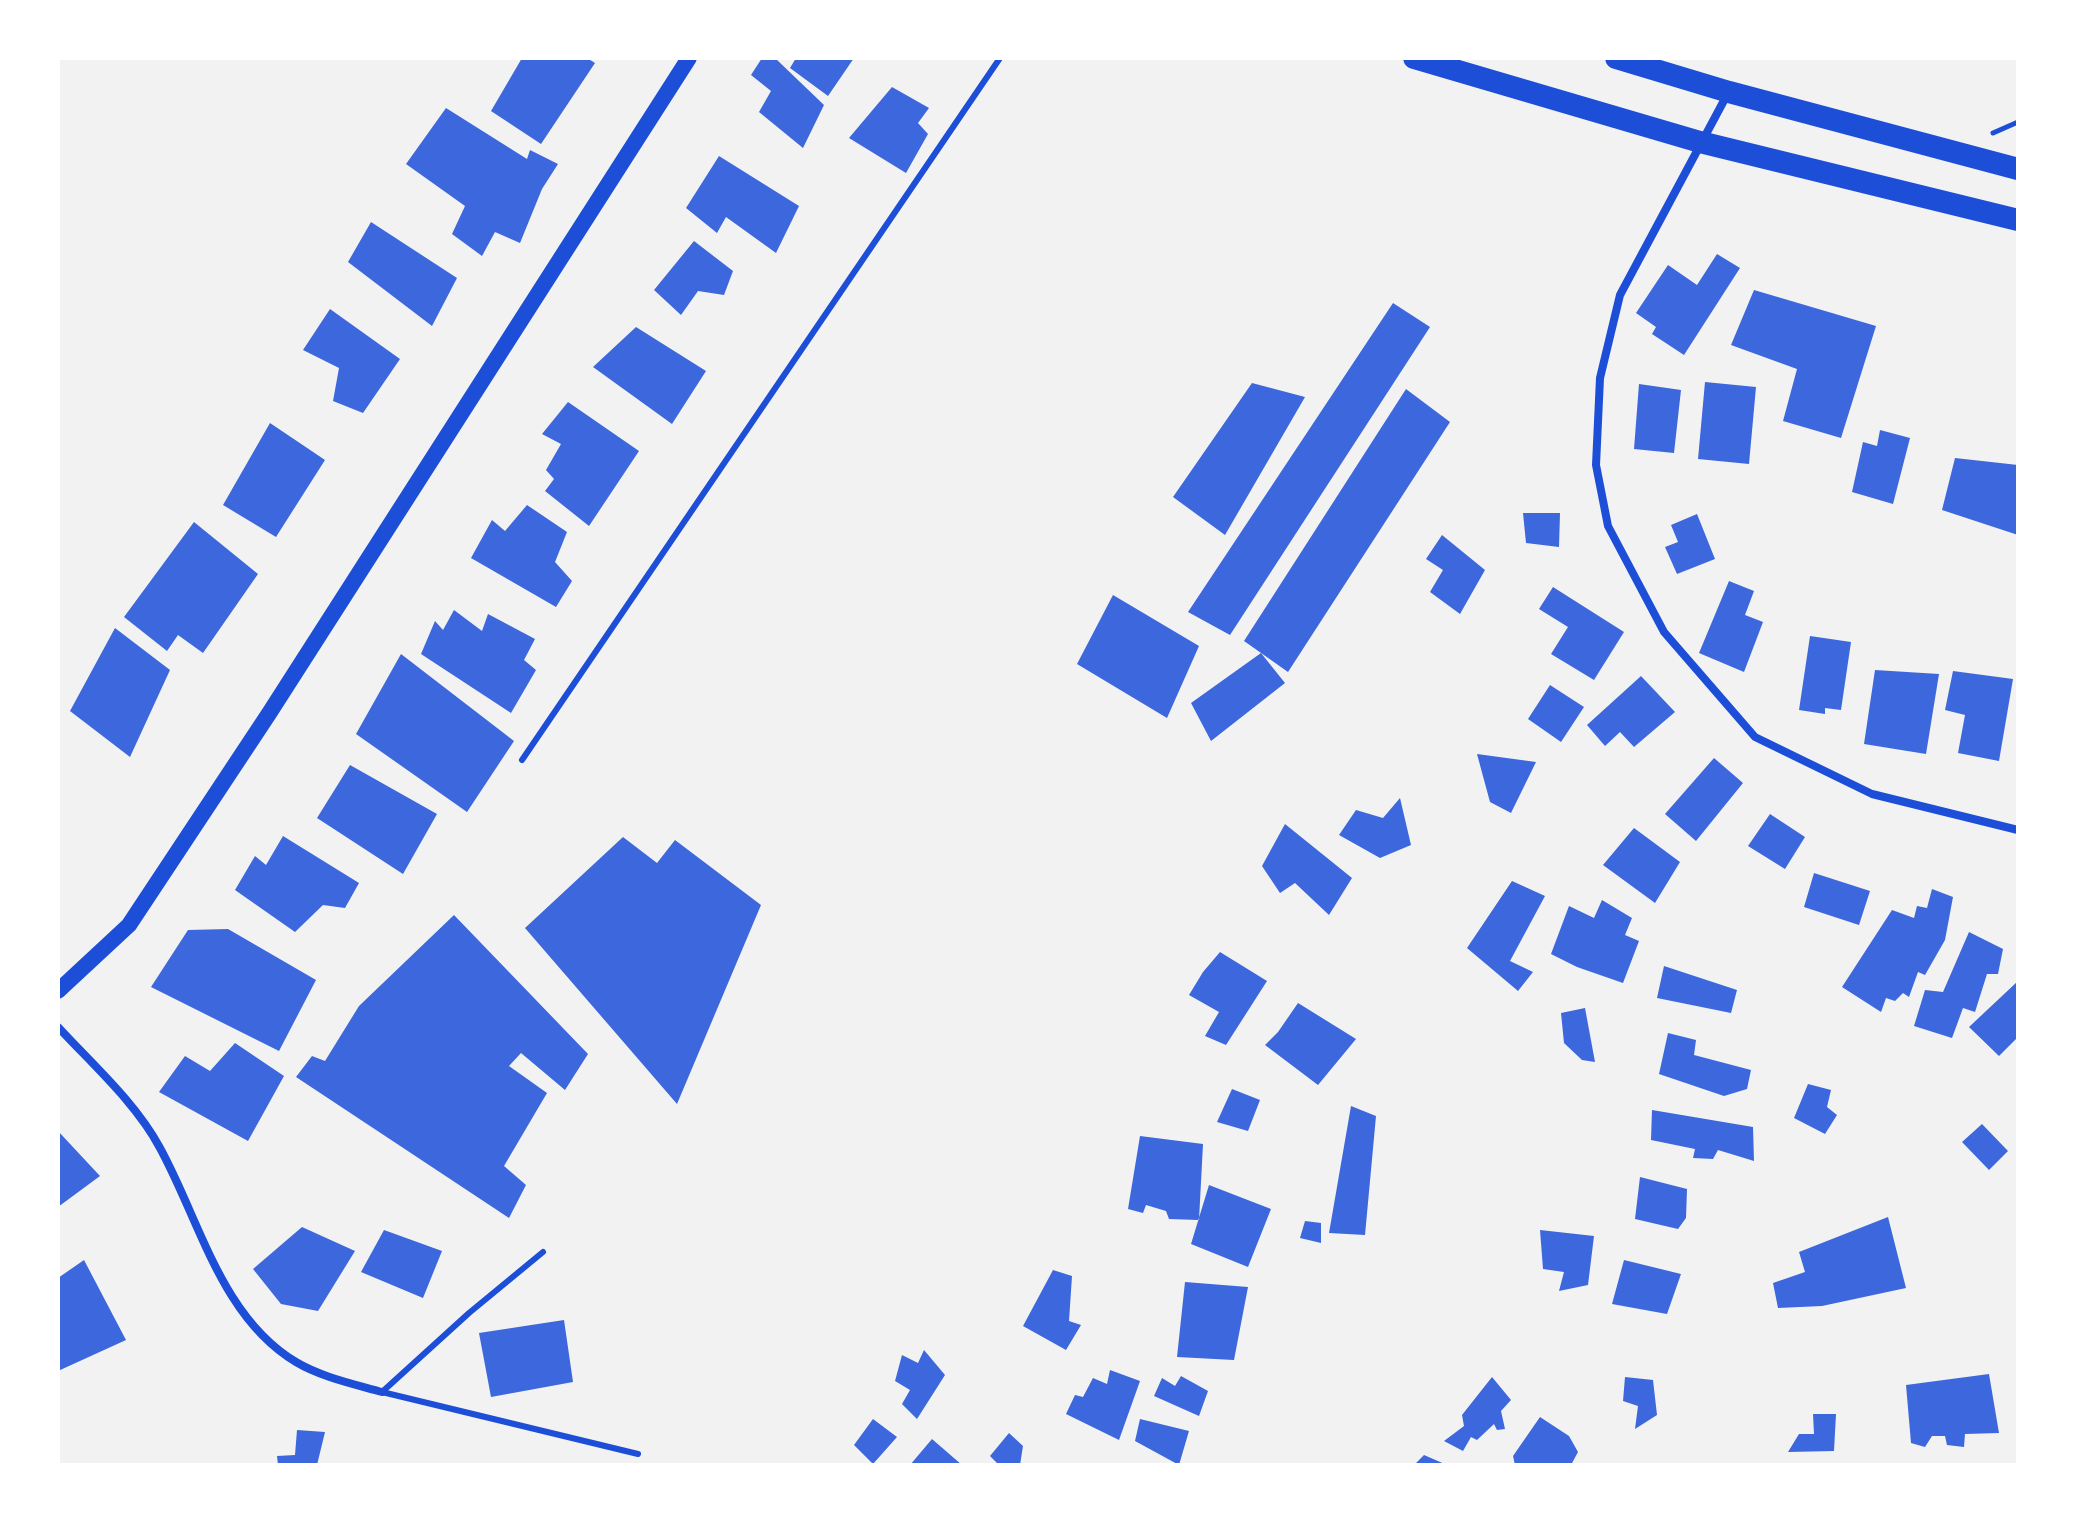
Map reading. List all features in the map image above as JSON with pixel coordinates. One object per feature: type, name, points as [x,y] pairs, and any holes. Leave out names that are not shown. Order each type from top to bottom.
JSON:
[{"type":"highway","points":[[1414,58],[1700,142],[2018,220]]},
{"type":"highway","points":[[1616,58],[1729,92],[2018,169]]},
{"type":"main road","points":[[58,991],[129,925],[270,712],[689,58]]},
{"type":"street","points":[[1729,92],[1620,295],[1600,378],[1596,465],[1608,526],[1664,632],[1755,737],[1872,794],[2018,830]]},
{"type":"street","points":[[58,1027],[130,1106],[160,1147],[222,1278],[266,1338],[276,1349],[300,1364],[382,1392]]},
{"type":"lane","points":[[522,760],[1000,58]]},
{"type":"lane","points":[[382,1392],[469,1313],[543,1252]]},
{"type":"lane","points":[[382,1392],[638,1454]]},
{"type":"building","points":[[522,58],[587,58],[595,63],[541,144],[491,111]]},
{"type":"building","points":[[762,58],[775,58],[824,105],[803,148],[759,112],[771,91],[751,75]]},
{"type":"building","points":[[796,58],[854,58],[828,96],[790,68]]},
{"type":"building","points":[[892,87],[929,108],[918,123],[928,134],[906,173],[849,138]]},
{"type":"building","points":[[446,108],[527,159],[530,150],[558,164],[542,189],[520,243],[495,232],[482,256],[452,234],[465,206],[406,164]]},
{"type":"building","points":[[719,156],[799,206],[776,253],[726,217],[717,233],[686,208]]},
{"type":"building","points":[[371,222],[457,278],[432,326],[348,262]]},
{"type":"building","points":[[694,241],[733,271],[724,295],[698,291],[681,315],[654,290]]},
{"type":"building","points":[[1717,254],[1740,268],[1684,355],[1652,334],[1656,327],[1636,313],[1668,265],[1697,285]]},
{"type":"building","points":[[1754,290],[1876,326],[1841,438],[1783,421],[1797,369],[1731,345]]},
{"type":"building","points":[[1393,303],[1430,327],[1230,635],[1188,612]]},
{"type":"building","points":[[330,309],[400,359],[363,413],[333,401],[339,368],[303,350]]},
{"type":"building","points":[[636,327],[706,371],[672,424],[593,367]]},
{"type":"building","points":[[1705,382],[1756,387],[1749,464],[1698,459]]},
{"type":"building","points":[[1252,383],[1305,397],[1225,535],[1173,497]]},
{"type":"building","points":[[1639,384],[1681,390],[1674,453],[1634,449]]},
{"type":"building","points":[[1406,389],[1450,422],[1288,672],[1244,641]]},
{"type":"building","points":[[568,402],[639,451],[589,526],[545,491],[554,479],[546,470],[561,444],[542,434]]},
{"type":"building","points":[[270,423],[325,460],[276,537],[223,505]]},
{"type":"building","points":[[1880,430],[1910,438],[1893,504],[1852,492],[1863,442],[1877,446]]},
{"type":"building","points":[[1955,458],[2018,465],[2018,535],[1942,510]]},
{"type":"building","points":[[527,505],[567,532],[555,562],[572,581],[556,607],[471,558],[492,520],[505,531]]},
{"type":"building","points":[[1523,513],[1560,513],[1559,547],[1526,543]]},
{"type":"building","points":[[1697,514],[1715,559],[1677,574],[1665,547],[1678,542],[1671,525]]},
{"type":"building","points":[[194,522],[258,574],[203,653],[178,635],[167,651],[124,617]]},
{"type":"building","points":[[1442,535],[1485,570],[1460,614],[1430,592],[1443,570],[1426,559]]},
{"type":"building","points":[[1729,581],[1754,591],[1745,615],[1763,622],[1744,672],[1699,653]]},
{"type":"building","points":[[1553,587],[1624,632],[1594,680],[1551,654],[1568,627],[1539,609]]},
{"type":"building","points":[[1113,595],[1199,646],[1167,718],[1077,664]]},
{"type":"building","points":[[454,610],[482,631],[488,614],[535,639],[524,660],[536,670],[511,713],[421,654],[435,621],[443,630]]},
{"type":"building","points":[[115,628],[170,670],[130,757],[70,711]]},
{"type":"building","points":[[1810,636],[1851,642],[1841,710],[1825,708],[1825,714],[1799,710]]},
{"type":"building","points":[[1261,653],[1285,683],[1211,741],[1191,703]]},
{"type":"building","points":[[401,654],[514,741],[467,812],[356,734]]},
{"type":"building","points":[[1875,670],[1939,674],[1926,754],[1864,744]]},
{"type":"building","points":[[1953,671],[2013,679],[1999,761],[1958,753],[1965,715],[1945,710]]},
{"type":"building","points":[[1641,676],[1675,712],[1634,747],[1620,732],[1605,746],[1587,725]]},
{"type":"building","points":[[1550,685],[1584,707],[1561,742],[1528,719]]},
{"type":"building","points":[[1477,754],[1536,762],[1511,813],[1490,802]]},
{"type":"building","points":[[1714,758],[1743,783],[1696,841],[1665,814]]},
{"type":"building","points":[[350,765],[437,814],[403,874],[317,818]]},
{"type":"building","points":[[1400,798],[1411,845],[1380,858],[1339,835],[1356,810],[1383,818]]},
{"type":"building","points":[[1770,814],[1805,837],[1785,869],[1748,846]]},
{"type":"building","points":[[1285,824],[1352,878],[1329,915],[1295,883],[1280,893],[1262,866]]},
{"type":"building","points":[[1634,828],[1680,862],[1655,903],[1603,865]]},
{"type":"building","points":[[283,836],[359,883],[345,908],[323,905],[295,932],[235,890],[255,856],[266,865]]},
{"type":"building","points":[[623,837],[657,863],[675,840],[761,905],[677,1104],[525,928]]},
{"type":"building","points":[[1814,873],[1870,891],[1859,925],[1804,907]]},
{"type":"building","points":[[1512,881],[1545,896],[1510,961],[1533,972],[1518,991],[1467,948]]},
{"type":"building","points":[[1932,889],[1953,897],[1945,940],[1925,975],[1918,972],[1909,997],[1903,993],[1895,1001],[1886,998],[1881,1012],[1842,987],[1892,910],[1914,918],[1917,906],[1927,908]]},
{"type":"building","points":[[1602,900],[1632,918],[1625,935],[1639,941],[1623,983],[1551,954],[1569,906],[1594,918]]},
{"type":"building","points":[[454,915],[588,1054],[565,1090],[521,1053],[509,1066],[547,1093],[504,1166],[526,1185],[509,1218],[296,1077],[312,1056],[325,1061],[359,1006]]},
{"type":"building","points":[[228,929],[316,980],[279,1051],[151,987],[188,930]]},
{"type":"building","points":[[1969,932],[2003,949],[1998,974],[1987,974],[1975,1012],[1963,1008],[1952,1038],[1914,1026],[1925,990],[1943,992]]},
{"type":"building","points":[[1220,952],[1267,981],[1226,1045],[1205,1036],[1219,1012],[1189,995]]},
{"type":"building","points":[[1664,966],[1737,990],[1731,1013],[1657,998]]},
{"type":"building","points":[[2018,981],[2018,1037],[1999,1056],[1969,1027]]},
{"type":"building","points":[[1298,1003],[1356,1039],[1318,1085],[1265,1045]]},
{"type":"building","points":[[1585,1008],[1595,1062],[1582,1060],[1564,1043],[1561,1013]]},
{"type":"building","points":[[1668,1033],[1696,1040],[1694,1055],[1751,1070],[1747,1089],[1724,1096],[1659,1074]]},
{"type":"building","points":[[235,1043],[284,1076],[248,1141],[159,1092],[185,1056],[210,1071]]},
{"type":"building","points":[[1808,1084],[1831,1090],[1827,1107],[1837,1115],[1825,1134],[1794,1118]]},
{"type":"building","points":[[1232,1089],[1260,1100],[1248,1131],[1217,1122]]},
{"type":"building","points":[[1351,1106],[1376,1116],[1365,1235],[1329,1233]]},
{"type":"building","points":[[1652,1110],[1753,1127],[1754,1161],[1718,1150],[1713,1159],[1693,1158],[1695,1149],[1651,1140]]},
{"type":"building","points":[[1982,1124],[2008,1151],[1989,1170],[1962,1142]]},
{"type":"building","points":[[58,1131],[100,1176],[58,1207]]},
{"type":"building","points":[[1140,1136],[1203,1144],[1199,1220],[1169,1219],[1166,1211],[1146,1205],[1143,1213],[1128,1209]]},
{"type":"building","points":[[1640,1177],[1687,1189],[1686,1218],[1678,1229],[1635,1219]]},
{"type":"building","points":[[1209,1185],[1271,1209],[1248,1267],[1191,1244]]},
{"type":"building","points":[[1888,1217],[1906,1288],[1822,1306],[1778,1308],[1773,1283],[1805,1272],[1799,1252]]},
{"type":"building","points":[[1305,1221],[1321,1223],[1321,1243],[1300,1238]]},
{"type":"building","points":[[302,1227],[355,1251],[318,1311],[281,1304],[253,1269]]},
{"type":"building","points":[[384,1230],[442,1251],[423,1298],[361,1272]]},
{"type":"building","points":[[1540,1230],[1594,1236],[1588,1285],[1559,1291],[1564,1272],[1543,1269]]},
{"type":"building","points":[[84,1260],[126,1340],[58,1371],[58,1278]]},
{"type":"building","points":[[1624,1260],[1681,1274],[1667,1314],[1612,1304]]},
{"type":"building","points":[[1053,1270],[1072,1276],[1069,1321],[1081,1325],[1066,1350],[1023,1326]]},
{"type":"building","points":[[1185,1282],[1248,1287],[1234,1360],[1177,1357]]},
{"type":"building","points":[[564,1320],[573,1382],[491,1397],[479,1333]]},
{"type":"building","points":[[924,1350],[945,1375],[917,1419],[902,1404],[910,1390],[895,1381],[902,1355],[918,1363]]},
{"type":"building","points":[[1110,1370],[1140,1381],[1119,1440],[1066,1414],[1075,1395],[1083,1397],[1093,1378],[1107,1384]]},
{"type":"building","points":[[1989,1374],[1999,1433],[1965,1434],[1964,1447],[1947,1445],[1945,1436],[1932,1436],[1925,1447],[1911,1443],[1906,1385]]},
{"type":"building","points":[[1181,1376],[1208,1391],[1199,1416],[1154,1396],[1162,1378],[1175,1386]]},
{"type":"building","points":[[1492,1377],[1511,1400],[1501,1411],[1505,1429],[1497,1430],[1494,1424],[1477,1440],[1471,1437],[1463,1451],[1444,1441],[1464,1426],[1462,1415]]},
{"type":"building","points":[[1625,1377],[1653,1380],[1657,1415],[1635,1429],[1638,1406],[1623,1401]]},
{"type":"building","points":[[1813,1414],[1836,1414],[1834,1451],[1788,1452],[1799,1434],[1814,1434]]},
{"type":"building","points":[[1540,1417],[1569,1436],[1578,1452],[1571,1465],[1515,1465],[1513,1456]]},
{"type":"building","points":[[873,1419],[897,1437],[873,1464],[854,1445]]},
{"type":"building","points":[[1140,1419],[1189,1431],[1179,1465],[1135,1441]]},
{"type":"building","points":[[297,1430],[325,1432],[317,1465],[278,1465],[277,1456],[295,1455]]},
{"type":"building","points":[[1009,1433],[1023,1446],[1020,1465],[999,1465],[990,1456]]},
{"type":"building","points":[[932,1439],[962,1465],[910,1465]]},
{"type":"building","points":[[1424,1455],[1447,1465],[1414,1465]]}]
